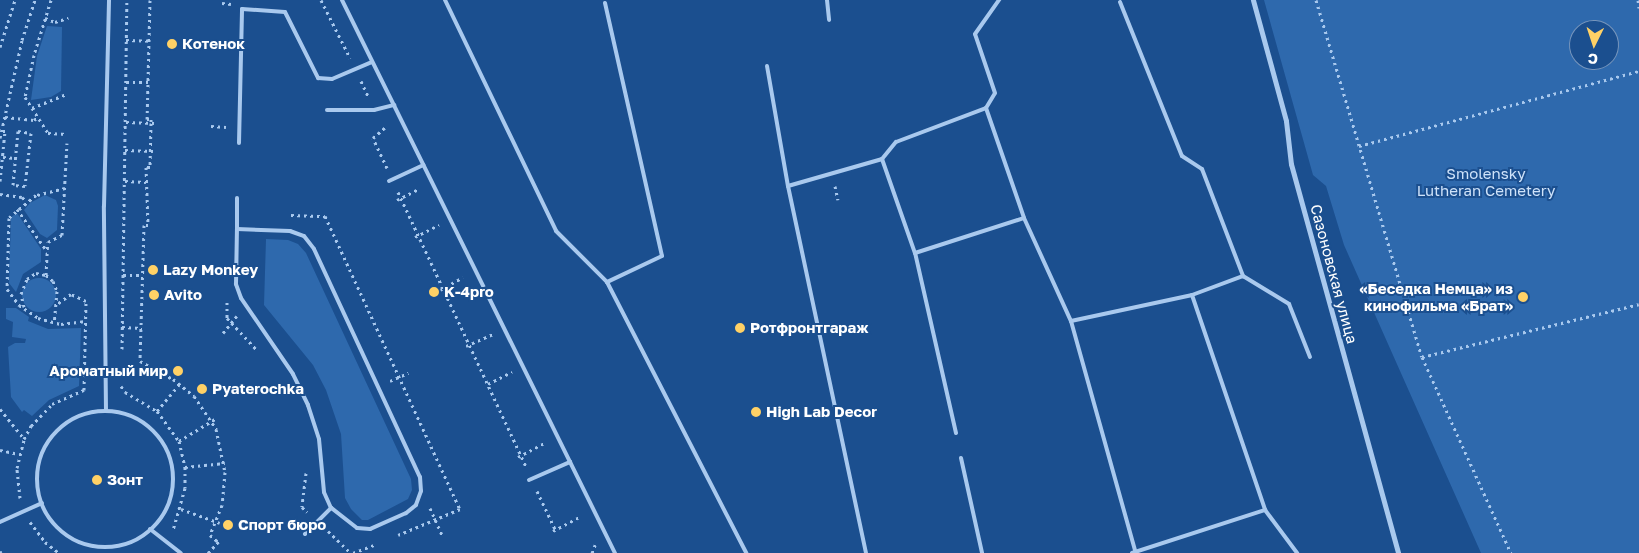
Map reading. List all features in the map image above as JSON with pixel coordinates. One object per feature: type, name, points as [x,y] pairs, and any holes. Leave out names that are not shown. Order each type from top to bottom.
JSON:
[{"type":"street","name":"Сазоновская улица","points":[[1253,0],[1286,121],[1291,164],[1398,553]]},
{"type":"lane","points":[[106,411],[104,206],[109,0]]},
{"type":"lane","points":[[342,0],[615,553]]},
{"type":"lane","points":[[445,0],[556,231],[607,282],[746,553]]},
{"type":"lane","points":[[827,0],[829,20]]},
{"type":"lane","points":[[788,186],[882,159],[896,142],[986,108],[995,93],[975,34],[999,0]]},
{"type":"lane","points":[[1120,2],[1182,156],[1202,169],[1243,276],[1289,304],[1310,357]]},
{"type":"lane","points":[[605,3],[662,256],[607,282]]},
{"type":"lane","points":[[238,143],[242,9],[285,12],[318,78],[332,79],[372,62]]},
{"type":"lane","points":[[766,66],[788,186],[866,553]]},
{"type":"lane","points":[[328,110],[374,110],[394,105]]},
{"type":"lane","points":[[986,108],[1024,218],[1071,321],[1134,551],[1265,510]]},
{"type":"lane","points":[[882,159],[915,253],[956,433]]},
{"type":"lane","points":[[390,180],[423,164]]},
{"type":"lane","points":[[237,198],[236,284],[245,306],[293,374],[308,405],[319,439],[324,492],[331,508],[357,528],[370,529],[406,513],[416,505],[421,491],[420,477],[314,249],[304,236],[290,231],[237,230]]},
{"type":"lane","points":[[915,253],[1024,218]]},
{"type":"lane","points":[[1071,321],[1192,295],[1243,276]]},
{"type":"lane","points":[[1192,295],[1265,510],[1297,553]]},
{"type":"lane","points":[[106,411],[140,420],[164,446],[170,462],[170,497],[163,513],[150,529],[121,545],[104,547],[70,537],[56,526],[42,503],[36,478],[46,444],[71,419],[106,411]]},
{"type":"lane","points":[[961,458],[982,553]]},
{"type":"lane","points":[[530,480],[570,462]]},
{"type":"lane","points":[[0,522],[42,503]]},
{"type":"lane","points":[[305,534],[331,508]]},
{"type":"lane","points":[[150,529],[181,553]]},
{"type":"lane","points":[[104,547],[104,553]]},
{"type":"path","points":[[0,47],[15,0]]},
{"type":"path","points":[[0,138],[35,0]]},
{"type":"path","points":[[51,0],[25,97],[48,133],[67,134]]},
{"type":"path","points":[[122,353],[127,0]]},
{"type":"path","points":[[150,0],[147,119],[152,119],[153,123],[152,151],[145,191],[149,191],[148,225],[144,225],[140,361],[174,378],[195,395],[208,411],[218,429],[227,472],[218,523],[210,535],[219,541],[208,553]]},
{"type":"path","points":[[1316,0],[1422,357],[1511,553]]},
{"type":"path","points":[[1638,0],[1639,8]]},
{"type":"path","points":[[45,18],[55,22],[68,18]]},
{"type":"path","points":[[126,40],[150,41]]},
{"type":"path","points":[[1359,146],[1639,71]]},
{"type":"path","points":[[126,82],[149,82]]},
{"type":"path","points":[[32,108],[68,94]]},
{"type":"path","points":[[5,117],[34,120],[38,117]]},
{"type":"path","points":[[126,122],[153,123]]},
{"type":"path","points":[[387,126],[373,138],[390,180],[483,379],[488,384],[489,391],[554,530],[582,515]]},
{"type":"path","points":[[0,181],[6,131],[2,131]]},
{"type":"path","points":[[18,131],[31,133],[25,186],[13,185],[15,158],[18,131]]},
{"type":"path","points":[[46,275],[48,242],[62,235],[67,143]]},
{"type":"path","points":[[125,150],[152,151]]},
{"type":"path","points":[[3,157],[15,158]]},
{"type":"path","points":[[125,181],[146,182]]},
{"type":"path","points":[[64,188],[47,191],[26,201],[9,218],[6,289],[25,310],[54,323],[86,321]]},
{"type":"path","points":[[399,199],[420,188]]},
{"type":"path","points":[[0,194],[22,197],[26,201]]},
{"type":"path","points":[[17,209],[48,252]]},
{"type":"path","points":[[286,215],[325,216],[460,509],[390,538]]},
{"type":"path","points":[[417,237],[439,225]]},
{"type":"path","points":[[25,310],[21,294],[24,284],[36,273],[46,275],[55,286],[57,304],[54,323]]},
{"type":"path","points":[[123,275],[143,275]]},
{"type":"path","points":[[441,289],[465,277]]},
{"type":"path","points":[[57,304],[68,295],[82,297],[86,301],[84,390],[52,404],[40,414],[24,439],[19,454],[17,483],[25,511],[44,542],[59,553]]},
{"type":"path","points":[[226,299],[227,318],[263,356]]},
{"type":"path","points":[[1422,357],[1639,304]]},
{"type":"path","points":[[223,333],[245,306]]},
{"type":"path","points":[[122,327],[142,328]]},
{"type":"path","points":[[468,345],[493,334]]},
{"type":"path","points":[[488,384],[512,372]]},
{"type":"path","points":[[121,379],[121,388],[157,411],[179,441],[185,467],[181,509],[173,530],[176,537]]},
{"type":"path","points":[[157,411],[180,383]]},
{"type":"path","points":[[0,409],[24,439]]},
{"type":"path","points":[[179,441],[213,420]]},
{"type":"path","points":[[519,456],[546,442]]},
{"type":"path","points":[[0,450],[19,454]]},
{"type":"path","points":[[185,467],[225,463]]},
{"type":"path","points":[[306,467],[302,507],[352,553],[380,542]]},
{"type":"path","points":[[421,491],[442,535]]},
{"type":"path","points":[[181,509],[218,523]]},
{"type":"green space","name":"Smolensky Lutheran Cemetery","points":[[1264,0],[1639,0],[1639,553],[1481,553],[1344,245],[1326,186],[1313,175]]},
{"type":"green space","points":[[47,26],[62,27],[61,91],[51,97],[31,100],[37,56]]},
{"type":"green space","points":[[45,195],[56,200],[58,206],[57,230],[47,238],[40,234],[24,210],[30,203]]},
{"type":"green space","points":[[17,213],[41,249],[41,262],[23,274],[16,292],[9,283],[11,217]]},
{"type":"green space","points":[[266,239],[288,240],[298,244],[306,253],[411,479],[412,490],[408,499],[368,520],[362,520],[351,509],[345,498],[341,434],[326,390],[313,365],[264,305]]},
{"type":"green space","points":[[39,278],[51,283],[56,295],[51,307],[39,312],[27,307],[22,295],[27,283]]},
{"type":"green space","points":[[6,308],[16,308],[29,317],[28,321],[48,329],[81,328],[79,386],[49,400],[32,416],[24,410],[22,412],[11,397],[8,347],[15,343],[25,343],[26,339],[12,337],[13,322],[6,319]]},
{"type":"place","name":"Котенок","points":[[172,44]]},
{"type":"place","name":"Lazy Monkey","points":[[153,270]]},
{"type":"place","name":"K-4pro","points":[[434,292]]},
{"type":"place","name":"Avito","points":[[154,295]]},
{"type":"place","name":"«Беседка Немца» из кинофильма «Брат»","points":[[1523,297]]},
{"type":"place","name":"Ротфронтгараж","points":[[740,328]]},
{"type":"place","name":"Ароматный мир","points":[[178,371]]},
{"type":"place","name":"Pyaterochka","points":[[202,389]]},
{"type":"place","name":"High Lab Decor","points":[[756,412]]},
{"type":"place","name":"Зонт","points":[[97,480]]},
{"type":"place","name":"Спорт бюро","points":[[228,525]]}]
